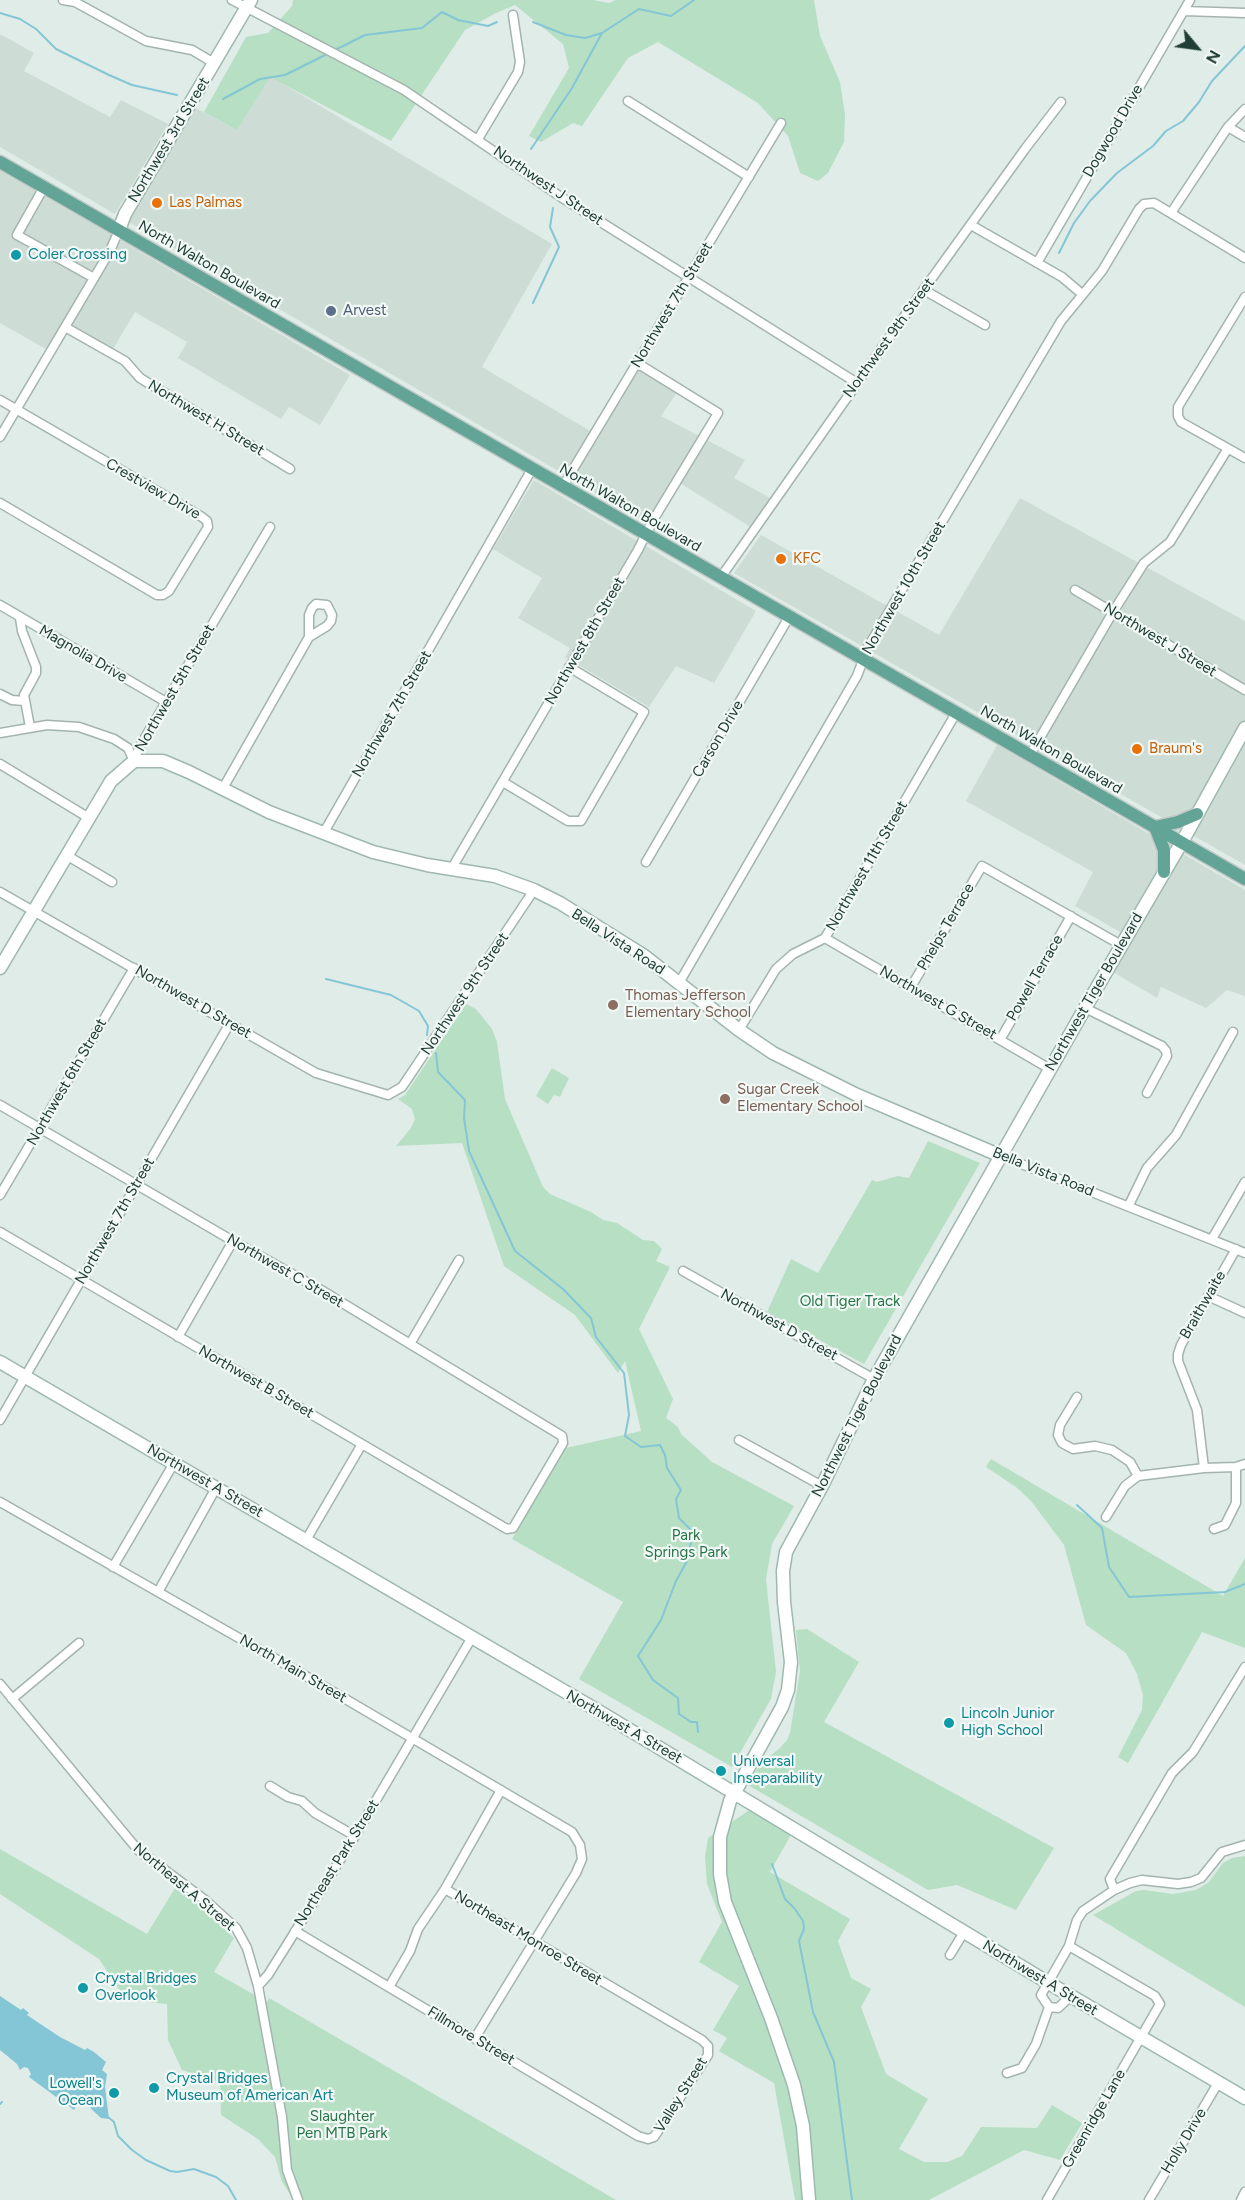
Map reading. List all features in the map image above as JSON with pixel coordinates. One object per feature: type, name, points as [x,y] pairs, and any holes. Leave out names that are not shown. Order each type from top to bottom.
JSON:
[{"type":"main road","name":"North Walton Boulevard","points":[[0,162],[1245,879]]},
{"type":"main road","points":[[1164,872],[1166,856],[1155,827],[1178,822],[1197,814]]},
{"type":"street","points":[[63,0],[75,2],[146,41],[192,50],[214,63]]},
{"type":"street","name":"Northwest J Street","points":[[232,0],[249,4],[404,90],[561,197],[857,382]]},
{"type":"street","name":"Dogwood Drive","points":[[1037,263],[1190,0]]},
{"type":"street","name":"Northwest 3rd Street","points":[[0,437],[114,244],[123,217],[249,4]]},
{"type":"street","points":[[1184,11],[1245,13]]},
{"type":"street","points":[[478,139],[518,72],[520,62],[513,15]]},
{"type":"street","points":[[628,101],[749,177]]},
{"type":"street","name":"Northwest 9th Street","points":[[721,577],[857,382],[1061,102]]},
{"type":"street","points":[[1245,109],[1228,127],[1171,213],[1245,258]]},
{"type":"street","name":"Northwest 7th Street","points":[[563,486],[781,123]]},
{"type":"street","points":[[1228,127],[1245,136]]},
{"type":"street","points":[[44,188],[17,235],[94,278]]},
{"type":"street","name":"Northwest 10th Street","points":[[679,983],[857,676],[870,644],[1061,321],[1102,270],[1144,204],[1154,203],[1171,213]]},
{"type":"street","points":[[971,225],[1062,277],[1082,294]]},
{"type":"street","points":[[924,290],[985,325]]},
{"type":"street","points":[[1245,297],[1178,407],[1181,422],[1227,450],[1245,458]]},
{"type":"street","name":"Northwest H Street","points":[[65,327],[125,362],[140,378],[290,468]]},
{"type":"street","name":"Northwest 8th Street","points":[[452,868],[718,413],[637,363]]},
{"type":"street","points":[[0,400],[16,409]]},
{"type":"street","name":"Crestview Drive","points":[[0,503],[157,595],[163,595],[169,591],[208,527],[207,521],[202,517],[16,409]]},
{"type":"street","points":[[1030,755],[1144,563],[1170,542],[1179,530],[1227,450]]},
{"type":"street","name":"Northwest 7th Street","points":[[323,834],[532,469]]},
{"type":"street","name":"Northwest 5th Street","points":[[0,968],[111,781],[134,761],[140,746],[270,527]]},
{"type":"street","name":"Northwest J Street","points":[[1075,590],[1245,690]]},
{"type":"street","name":"Magnolia Drive","points":[[0,605],[166,702]]},
{"type":"street","name":"Carson Drive","points":[[646,862],[789,616]]},
{"type":"street","points":[[20,618],[22,631],[36,667],[24,695],[30,727]]},
{"type":"street","points":[[222,790],[309,637]]},
{"type":"street","points":[[503,782],[568,821],[581,820],[644,712],[569,667]]},
{"type":"street","points":[[0,694],[12,700],[24,701]]},
{"type":"street","name":"Northwest 11th Street","points":[[739,1030],[777,969],[793,954],[825,938],[956,713]]},
{"type":"street","points":[[0,733],[46,725],[79,727],[114,739],[128,748],[134,761]]},
{"type":"street","name":"Northwest Tiger Boulevard","points":[[809,2200],[803,2126],[794,2085],[778,2037],[725,1902],[720,1874],[720,1837],[733,1793],[782,1707],[788,1690],[790,1662],[783,1571],[786,1552],[822,1486],[874,1378],[1245,728]]},
{"type":"street","name":"Bella Vista Road","points":[[134,761],[163,762],[323,834],[373,852],[427,865],[495,876],[534,890],[643,955],[739,1030],[798,1067],[857,1095],[1001,1155],[1245,1252]]},
{"type":"street","points":[[0,764],[88,818]]},
{"type":"street","points":[[66,855],[112,882]]},
{"type":"street","name":"Phelps Terrace","points":[[911,987],[981,866],[1071,916]]},
{"type":"street","name":"Northwest 9th Street","points":[[392,1094],[402,1087],[534,890]]},
{"type":"street","name":"Northwest D Street","points":[[0,892],[316,1073],[383,1095],[392,1094]]},
{"type":"street","points":[[1071,916],[1121,945]]},
{"type":"street","name":"Powell Terrace","points":[[1000,1040],[1071,916]]},
{"type":"street","name":"Northwest G Street","points":[[825,938],[1050,1069]]},
{"type":"street","name":"Northwest 6th Street","points":[[0,1195],[134,968]]},
{"type":"street","points":[[1085,1008],[1162,1046],[1166,1051],[1167,1056],[1147,1093]]},
{"type":"street","name":"Northwest 7th Street","points":[[0,1420],[230,1023]]},
{"type":"street","points":[[1129,1205],[1147,1168],[1176,1135],[1233,1032]]},
{"type":"street","name":"Northwest C Street","points":[[0,1105],[321,1290],[562,1436],[564,1443],[513,1528]]},
{"type":"street","points":[[1212,1239],[1245,1182]]},
{"type":"street","name":"Northwest B Street","points":[[0,1232],[507,1529],[513,1528]]},
{"type":"street","points":[[178,1337],[233,1241]]},
{"type":"street","name":"Braithwaite","points":[[1204,1468],[1197,1410],[1178,1362],[1178,1354],[1236,1249]]},
{"type":"street","points":[[410,1344],[459,1260]]},
{"type":"street","name":"Northwest D Street","points":[[683,1271],[874,1378]]},
{"type":"street","points":[[1208,1296],[1245,1313]]},
{"type":"street","name":"Northwest A Street","points":[[0,1362],[471,1639],[600,1712],[1047,1982],[1245,2098]]},
{"type":"street","points":[[1077,1397],[1060,1425],[1058,1435],[1062,1443],[1073,1449],[1095,1446],[1112,1450],[1130,1462],[1138,1476]]},
{"type":"street","points":[[738,1440],[822,1486]]},
{"type":"street","points":[[306,1540],[362,1444]]},
{"type":"street","points":[[113,1567],[174,1463]]},
{"type":"street","points":[[1106,1517],[1125,1486],[1138,1476],[1240,1465],[1236,1503],[1225,1525],[1214,1529]]},
{"type":"street","points":[[158,1592],[216,1488]]},
{"type":"street","name":"North Main Street","points":[[0,1502],[572,1832],[580,1845],[582,1859],[576,1873],[534,1942]]},
{"type":"street","name":"Northeast Park Street","points":[[258,1986],[268,1975],[356,1836],[471,1639]]},
{"type":"street","points":[[12,1699],[79,1643]]},
{"type":"street","points":[[1114,1890],[1110,1879],[1166,1782],[1193,1752],[1245,1667]]},
{"type":"street","name":"Northeast A Street","points":[[0,1684],[138,1850],[205,1900],[236,1928],[247,1948],[258,1986],[282,2117],[287,2170],[298,2200]]},
{"type":"street","points":[[270,1786],[288,1797],[302,1801],[315,1813],[356,1836]]},
{"type":"street","name":"Northeast Monroe Street","points":[[501,1790],[446,1889],[702,2040],[708,2046]]},
{"type":"street","points":[[1071,1996],[1058,2008],[1049,2007],[1041,1995],[1069,1946],[1077,1920],[1083,1911],[1114,1890],[1142,1880],[1178,1884],[1202,1878],[1222,1852],[1245,1845]]},
{"type":"street","points":[[389,1987],[410,1951],[418,1929],[446,1889]]},
{"type":"street","name":"Fillmore Street","points":[[295,1931],[638,2136],[648,2139]]},
{"type":"street","points":[[951,1955],[964,1932]]},
{"type":"street","points":[[475,2038],[534,1942]]},
{"type":"street","name":"Greenridge Lane","points":[[1047,2200],[1160,2004],[1158,1998],[1069,1946]]},
{"type":"street","points":[[1008,2073],[1022,2068],[1036,2044],[1049,2007]]},
{"type":"street","name":"Valley Street","points":[[648,2139],[654,2137],[683,2096],[708,2055],[708,2046]]},
{"type":"street","name":"Holly Drive","points":[[1149,2200],[1218,2083]]},
{"type":"street","points":[[1241,2200],[1245,2192]]},
{"type":"shaded area","points":[[0,34],[34,53],[24,71],[110,117],[121,100],[168,124],[115,214],[0,147]]},
{"type":"shaded area","points":[[270,76],[552,244],[482,367],[597,435],[638,368],[678,391],[661,416],[745,460],[734,478],[772,499],[752,528],[680,483],[653,528],[127,221],[194,107],[237,130]]},
{"type":"shaded area","points":[[0,171],[113,236],[46,349],[0,323]]},
{"type":"shaded area","points":[[121,241],[350,375],[320,425],[289,407],[281,419],[178,358],[187,342],[135,312],[113,349],[72,325]]},
{"type":"shaded area","points":[[534,480],[756,611],[714,683],[676,666],[649,707],[565,657],[570,648],[518,618],[542,578],[493,549]]},
{"type":"shaded area","points":[[1020,498],[1245,621],[1245,865],[734,573],[761,535],[939,635]]},
{"type":"shaded area","points":[[997,745],[1245,890],[1245,996],[1227,990],[1206,1008],[1161,987],[1157,998],[1103,966],[1120,932],[1075,906],[1093,872],[966,801]]},
{"type":"green space","points":[[293,0],[593,0],[609,3],[616,0],[814,0],[820,36],[840,82],[845,115],[844,142],[828,173],[818,181],[800,173],[788,136],[758,103],[658,42],[628,58],[582,126],[573,123],[541,142],[529,136],[569,68],[563,44],[515,5],[465,30],[391,141],[270,77],[237,130],[204,112],[246,37],[268,33],[292,6]]},
{"type":"green space","name":"Park Springs Park","points":[[466,1004],[476,1009],[492,1029],[497,1042],[505,1099],[543,1187],[550,1194],[591,1212],[603,1220],[617,1223],[643,1240],[654,1241],[662,1249],[656,1261],[670,1267],[639,1329],[673,1399],[666,1418],[712,1462],[794,1506],[772,1544],[766,1579],[776,1672],[771,1699],[732,1767],[579,1679],[623,1602],[512,1539],[566,1448],[641,1431],[625,1361],[618,1373],[575,1315],[504,1266],[462,1143],[396,1146],[411,1128],[415,1119],[412,1109],[398,1099],[405,1095]]},
{"type":"green space","points":[[552,1068],[569,1078],[560,1097],[554,1095],[548,1104],[536,1096]]},
{"type":"green space","name":"Old Tiger Track","points":[[928,1141],[980,1163],[864,1364],[767,1312],[791,1259],[818,1273],[872,1180],[877,1182],[898,1176],[909,1178]]},
{"type":"green space","points":[[991,1459],[1223,1596],[1245,1558],[1245,1648],[1202,1632],[1128,1763],[1118,1757],[1142,1710],[1143,1695],[1137,1674],[1126,1653],[1086,1625],[1064,1545],[1031,1501],[1016,1487],[986,1467]]},
{"type":"green space","points":[[807,1629],[859,1662],[824,1722],[1054,1848],[1016,1910],[957,1885],[928,1890],[748,1785],[761,1763],[780,1748],[790,1733],[800,1671],[796,1630]]},
{"type":"green space","points":[[751,1809],[792,1833],[770,1872],[850,1919],[838,1941],[851,1978],[871,1989],[861,2007],[886,2074],[928,2099],[899,2149],[924,2162],[947,2162],[962,2156],[981,2127],[1037,2128],[1052,2105],[1082,2123],[1060,2160],[1024,2150],[929,2200],[795,2200],[774,2083],[719,2051],[727,2038],[713,2030],[739,1986],[699,1962],[722,1922],[707,1884],[705,1857],[708,1838]]},
{"type":"green space","name":"Slaughter Pen MTB Park","points":[[0,1849],[147,1934],[175,1888],[204,1909],[234,1938],[214,1972],[267,2002],[269,1998],[616,2200],[294,2200],[282,2182],[275,2157],[258,2139],[221,2115],[220,2082],[182,2070],[168,2040],[167,2004],[136,2001],[121,1992],[99,1959],[0,1894]]},
{"type":"green space","points":[[1245,1856],[1245,2007],[1093,1915],[1136,1891],[1173,1894],[1196,1890],[1209,1882],[1223,1863],[1232,1858]]},
{"type":"water","points":[[0,1996],[21,2010],[23,2008],[29,2013],[27,2015],[60,2037],[85,2050],[87,2048],[106,2062],[102,2070],[107,2074],[105,2087],[109,2119],[101,2118],[86,2104],[77,2104],[74,2110],[29,2077],[31,2074],[28,2068],[24,2067],[20,2070],[17,2064],[0,2050]]},
{"type":"waterway","points":[[531,149],[572,88],[602,33],[639,9],[671,16],[694,0]]},
{"type":"waterway","points":[[337,49],[365,35],[422,28],[442,12],[458,20],[488,26],[497,22]]},
{"type":"waterway","points":[[0,13],[20,19],[36,29],[56,49],[109,75],[132,85],[177,95]]},
{"type":"waterway","points":[[533,22],[566,35],[585,38],[602,33]]},
{"type":"waterway","points":[[1059,253],[1074,223],[1090,201],[1117,173],[1153,146],[1166,131],[1183,121],[1199,102],[1212,81],[1245,46]]},
{"type":"waterway","points":[[223,99],[260,79],[285,75],[325,55]]},
{"type":"waterway","points":[[533,303],[559,247],[550,227],[553,208]]},
{"type":"waterway","points":[[326,979],[391,995],[419,1011],[428,1026],[427,1035]]},
{"type":"waterway","points":[[436,1053],[438,1072],[465,1100],[464,1118],[469,1151],[515,1251],[563,1289],[591,1318],[596,1337],[624,1373],[629,1415],[625,1436],[641,1447],[660,1445],[665,1455],[667,1468],[681,1490],[676,1499],[679,1518],[692,1531],[687,1561],[676,1581],[661,1620],[638,1656],[653,1680],[678,1698],[679,1714],[691,1722],[697,1722],[698,1732]]},
{"type":"waterway","points":[[1077,1505],[1102,1528],[1109,1567],[1129,1597],[1225,1592],[1245,1584]]},
{"type":"waterway","points":[[772,1864],[785,1899],[803,1921],[804,1929],[799,1941],[813,2012],[834,2062],[852,2200]]},
{"type":"waterway","points":[[108,2117],[114,2122],[118,2136],[146,2160],[170,2171],[194,2169],[216,2177],[228,2186],[236,2200]]},
{"type":"place","name":"Las Palmas","points":[[157,203]]},
{"type":"place","name":"Coler Crossing","points":[[16,255]]},
{"type":"place","name":"Arvest","points":[[331,311]]},
{"type":"place","name":"KFC","points":[[781,559]]},
{"type":"place","name":"Braum's","points":[[1137,749]]},
{"type":"place","name":"Thomas Jefferson Elementary School","points":[[613,1005]]},
{"type":"place","name":"Sugar Creek Elementary School","points":[[725,1099]]},
{"type":"place","name":"Lincoln Junior High School","points":[[949,1723]]},
{"type":"place","name":"Universal Inseparability","points":[[721,1771]]},
{"type":"place","name":"Crystal Bridges Overlook","points":[[83,1988]]},
{"type":"place","name":"Crystal Bridges Museum of American Art","points":[[154,2088]]},
{"type":"place","name":"Lowell's Ocean","points":[[114,2093]]}]
